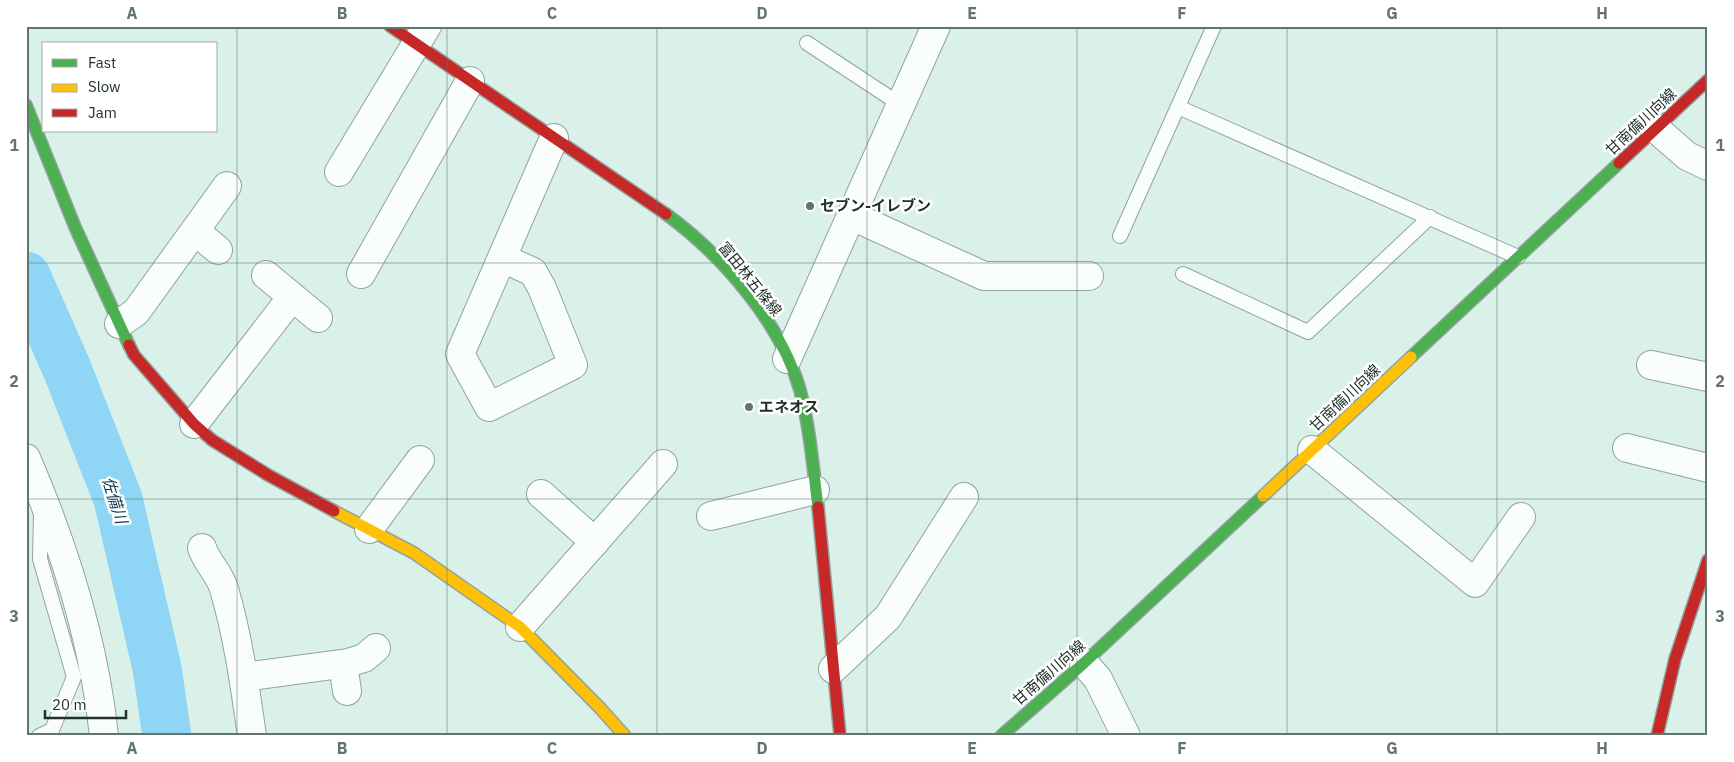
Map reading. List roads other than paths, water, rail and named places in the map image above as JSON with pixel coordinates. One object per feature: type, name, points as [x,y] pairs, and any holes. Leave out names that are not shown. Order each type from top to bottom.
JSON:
[{"type":"main road","name":"富田林五條線","points":[[390,26],[422,35],[470,81],[686,230],[750,299],[777,340],[787,359],[803,404],[815,490],[840,736]]},
{"type":"main road","name":"甘南備川向線","points":[[1001,736],[1084,663],[1708,80]]},
{"type":"main road","points":[[26,105],[45,157],[134,355],[194,424],[212,440],[268,475],[414,553],[520,627],[625,736]]},
{"type":"main road","points":[[1657,736],[1675,659],[1708,560]]},
{"type":"street","points":[[787,359],[936,26]]},
{"type":"street","points":[[339,172],[422,35]]},
{"type":"street","points":[[362,274],[470,81]]},
{"type":"street","points":[[1655,128],[1687,156],[1708,166]]},
{"type":"street","points":[[502,258],[533,272],[542,288],[574,365],[489,407],[460,354],[554,138]]},
{"type":"street","points":[[120,324],[136,312],[227,186]]},
{"type":"street","points":[[852,216],[984,276],[1089,276]]},
{"type":"street","points":[[194,232],[218,250]]},
{"type":"street","points":[[266,275],[318,318]]},
{"type":"street","points":[[194,424],[292,297]]},
{"type":"street","points":[[1651,365],[1708,377]]},
{"type":"street","points":[[1627,448],[1708,468]]},
{"type":"street","points":[[1312,450],[1475,583],[1521,517]]},
{"type":"street","points":[[26,458],[58,538],[78,602],[95,671],[104,736]]},
{"type":"street","points":[[369,529],[420,460]]},
{"type":"street","points":[[520,627],[663,464]]},
{"type":"street","points":[[712,516],[815,490]]},
{"type":"street","points":[[540,494],[594,542]]},
{"type":"street","points":[[834,669],[888,617],[964,497]]},
{"type":"street","points":[[202,548],[205,557],[224,586],[244,677],[252,736]]},
{"type":"street","points":[[244,677],[343,664],[364,658],[376,648]]},
{"type":"street","points":[[1084,663],[1098,679],[1126,736]]},
{"type":"street","points":[[343,664],[347,691]]},
{"type":"lane","points":[[1120,236],[1214,26]]},
{"type":"lane","points":[[807,43],[901,106]]},
{"type":"lane","points":[[1178,107],[1518,257]]},
{"type":"lane","points":[[1183,274],[1308,332],[1430,218]]},
{"type":"lane","points":[[39,736],[52,730],[74,677],[40,559],[41,496]]},
{"type":"waterway","name":"佐備川","points":[[26,276],[67,369],[118,499],[157,668],[167,736]]},
{"type":"place","name":"セブン-イレブン","points":[[810,206]]},
{"type":"place","name":"エネオス","points":[[749,407]]}]
